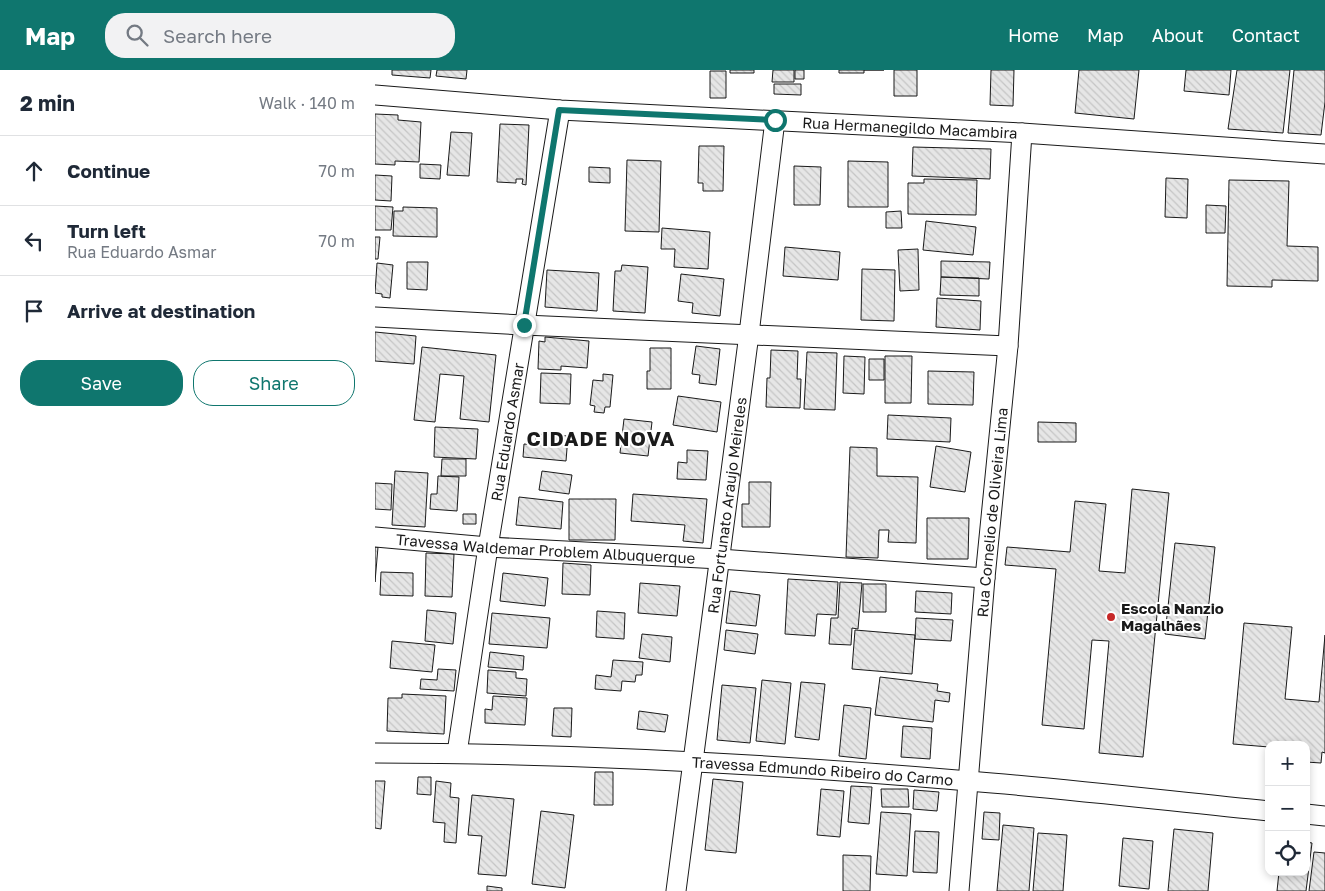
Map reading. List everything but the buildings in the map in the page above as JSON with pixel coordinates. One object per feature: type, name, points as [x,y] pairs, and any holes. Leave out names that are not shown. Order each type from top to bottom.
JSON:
[{"type":"street","name":"Rua Hermanegildo Macambira","points":[[375,95],[559,110],[1022,134],[1325,154]]},
{"type":"street","name":"Rua Eduardo Asmar","points":[[457,753],[488,547],[559,110]]},
{"type":"street","name":"Rua Fortunato Araujo Meireles","points":[[676,891],[775,120]]},
{"type":"street","name":"Rua Cornelio de Oliveira Lima","points":[[959,891],[985,578],[1007,346],[1022,134]]},
{"type":"street","points":[[375,317],[1007,346]]},
{"type":"street","name":"Travessa Waldemar Problem Albuquerque","points":[[375,537],[488,547],[720,559],[985,578]]},
{"type":"street","name":"Travessa Edmundo Ribeiro do Carmo","points":[[375,753],[457,753],[692,762],[969,781],[1265,811]]},
{"type":"street","points":[[1310,814],[1325,816]]},
{"type":"place","name":"Escola Nanzio Magalhães","points":[[1111,617]]},
{"type":"district","name":"CIDADE NOVA","points":[[601,438]]},
{"type":"route","points":[[524,325],[559,110],[775,120]]}]
